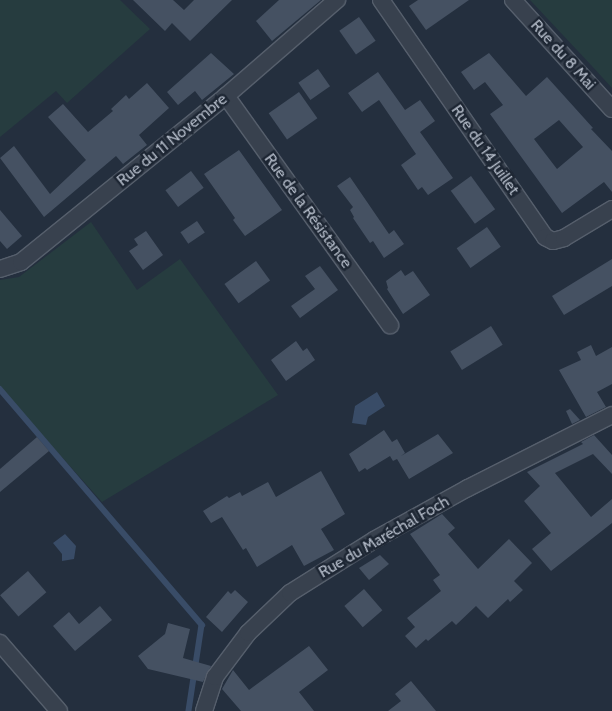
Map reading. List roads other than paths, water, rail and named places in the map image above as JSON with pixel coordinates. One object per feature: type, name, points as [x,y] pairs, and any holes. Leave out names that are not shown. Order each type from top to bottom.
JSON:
[{"type":"street","name":"Rue du 11 Novembre","points":[[0,269],[21,262],[226,96],[337,0]]},
{"type":"street","name":"Rue du 14 Juillet","points":[[381,0],[545,237],[553,241],[564,238],[612,209]]},
{"type":"street","name":"Rue du 8 Mai","points":[[513,0],[612,109]]},
{"type":"street","name":"Rue de la Résistance","points":[[226,96],[390,325]]},
{"type":"street","name":"Rue du Maréchal Foch","points":[[204,711],[214,677],[248,634],[290,593],[374,540],[468,488],[612,416]]},
{"type":"street","points":[[0,643],[59,711]]},
{"type":"water","points":[[377,392],[385,406],[368,417],[366,425],[352,423],[355,406]]},
{"type":"water","points":[[65,534],[76,546],[74,559],[62,561],[62,554],[53,543]]},
{"type":"waterway","points":[[0,389],[202,625],[189,711]]}]
